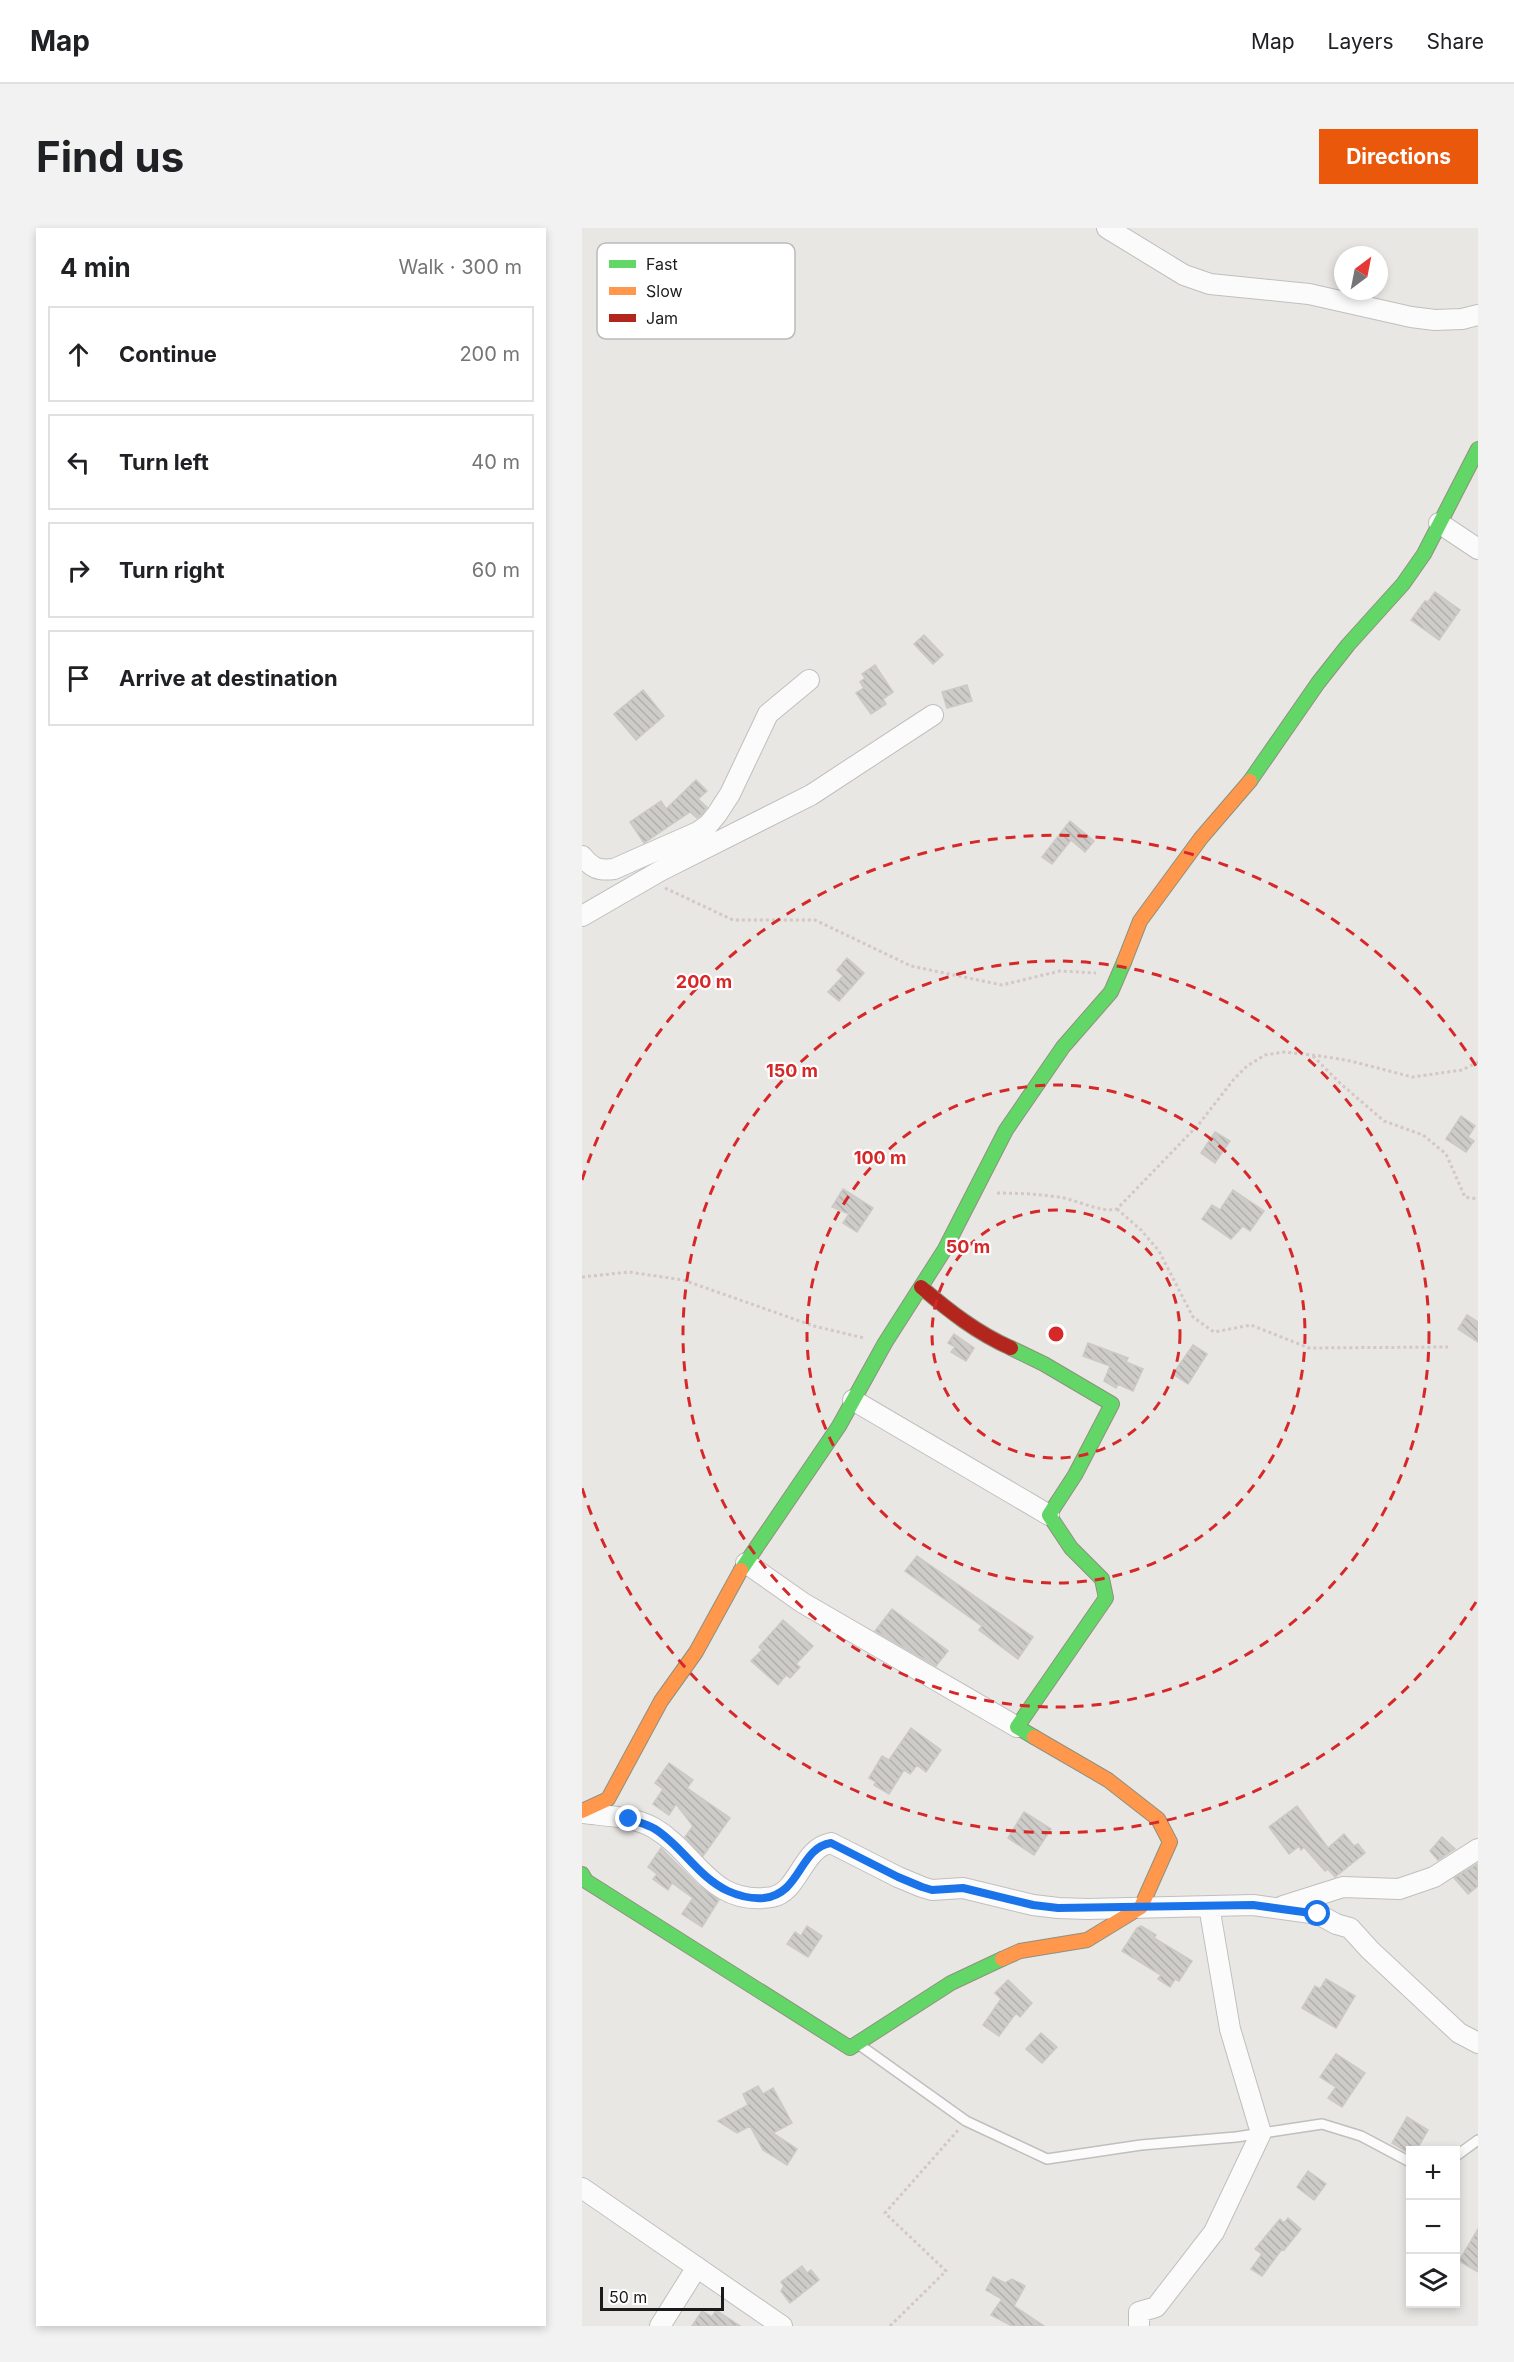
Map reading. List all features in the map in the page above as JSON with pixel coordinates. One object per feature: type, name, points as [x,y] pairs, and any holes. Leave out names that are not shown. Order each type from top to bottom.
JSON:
[{"type":"street","points":[[1107,228],[1184,275],[1210,284],[1309,294],[1411,317],[1462,319],[1478,315]]},
{"type":"street","points":[[582,1812],[608,1799],[661,1701],[696,1652],[746,1563],[839,1426],[885,1343],[945,1249],[1006,1130],[1063,1047],[1112,992],[1140,921],[1201,838],[1243,791],[1318,683],[1402,584],[1424,554],[1478,449]]},
{"type":"street","points":[[1439,523],[1478,549]]},
{"type":"street","points":[[582,856],[591,867],[601,870],[614,869],[698,832],[708,825],[730,794],[768,714],[809,680]]},
{"type":"street","points":[[582,916],[647,879],[811,795],[933,715]]},
{"type":"street","points":[[921,1287],[947,1310],[990,1339],[1044,1364],[1112,1404],[1075,1475],[1049,1515]]},
{"type":"street","points":[[853,1400],[1049,1515],[1071,1548],[1102,1579],[1106,1598],[1017,1727]]},
{"type":"street","points":[[582,1874],[586,1881],[850,2048],[951,1983],[1020,1951],[1086,1940],[1141,1907],[1170,1842],[1158,1819],[1108,1780],[802,1603],[746,1563]]},
{"type":"street","points":[[582,1812],[629,1819],[654,1828],[716,1886],[734,1894],[753,1898],[775,1897],[783,1892],[814,1851],[824,1844],[831,1843],[898,1877],[932,1890],[963,1888],[1033,1905],[1058,1908],[1253,1905],[1318,1914],[1350,1928],[1370,1950],[1459,2033],[1478,2043]]},
{"type":"street","points":[[1278,1908],[1343,1887],[1399,1889],[1434,1877],[1478,1849]]},
{"type":"street","points":[[1139,2326],[1139,2312],[1156,2307],[1214,2232],[1261,2133],[1230,2029],[1209,1906]]},
{"type":"street","points":[[582,2188],[782,2326]]},
{"type":"street","points":[[660,2326],[697,2267]]},
{"type":"lane","points":[[857,2043],[966,2121],[1047,2159],[1141,2145],[1261,2133],[1322,2124],[1361,2136],[1406,2160]]},
{"type":"lane","points":[[1460,2153],[1478,2140]]},
{"type":"path","points":[[647,879],[733,920],[815,920],[911,966],[1002,985],[1060,971],[1120,975]]},
{"type":"path","points":[[974,1193],[1025,1193],[1060,1197],[1109,1210],[1118,1209],[1198,1124],[1234,1079],[1247,1066],[1265,1055],[1284,1052],[1312,1054],[1351,1061],[1412,1077],[1462,1070],[1478,1062]]},
{"type":"path","points":[[1312,1054],[1341,1084],[1384,1121],[1423,1135],[1446,1154],[1465,1197],[1478,1199]]},
{"type":"path","points":[[1118,1209],[1159,1251],[1193,1317],[1215,1332],[1251,1325],[1309,1348],[1448,1347]]},
{"type":"path","points":[[582,1277],[629,1272],[684,1280],[814,1326],[885,1343]]},
{"type":"path","points":[[890,2326],[946,2271],[885,2213],[966,2121]]},
{"type":"building","points":[[1435,592],[1460,610],[1439,640],[1411,620]]},
{"type":"building","points":[[924,635],[943,655],[933,664],[914,644]]},
{"type":"building","points":[[875,665],[893,692],[883,699],[886,704],[871,714],[856,693],[864,688],[860,682],[865,678],[862,674]]},
{"type":"building","points":[[967,685],[972,701],[947,708],[942,692]]},
{"type":"building","points":[[643,690],[664,716],[636,740],[614,714]]},
{"type":"building","points":[[696,780],[707,791],[698,799],[707,807],[702,814],[697,818],[690,812],[644,843],[630,822],[661,801],[666,809]]},
{"type":"building","points":[[1070,821],[1094,841],[1085,852],[1071,840],[1052,864],[1042,857]]},
{"type":"building","points":[[847,958],[864,973],[839,1001],[828,992],[843,976],[837,970]]},
{"type":"building","points":[[1461,1116],[1475,1126],[1468,1137],[1474,1141],[1466,1152],[1446,1139]]},
{"type":"building","points":[[1215,1132],[1230,1141],[1215,1163],[1201,1153]]},
{"type":"building","points":[[843,1189],[873,1208],[857,1232],[843,1223],[849,1214],[832,1207]]},
{"type":"building","points":[[1233,1190],[1264,1211],[1250,1231],[1243,1226],[1231,1239],[1202,1219],[1212,1205],[1220,1210]]},
{"type":"building","points":[[1467,1315],[1478,1322],[1478,1342],[1458,1329]]},
{"type":"building","points":[[954,1334],[974,1348],[966,1361],[951,1352],[955,1347],[948,1343]]},
{"type":"building","points":[[1088,1343],[1128,1358],[1126,1362],[1143,1369],[1133,1391],[1118,1384],[1116,1388],[1104,1381],[1110,1366],[1083,1356]]},
{"type":"building","points":[[1193,1345],[1207,1354],[1188,1384],[1173,1374]]},
{"type":"building","points":[[917,1556],[1033,1637],[1018,1659],[979,1630],[982,1626],[905,1571]]},
{"type":"building","points":[[892,1609],[948,1651],[936,1666],[875,1631]]},
{"type":"building","points":[[783,1620],[813,1646],[796,1664],[800,1667],[790,1678],[786,1675],[778,1685],[751,1661],[762,1650],[759,1647]]},
{"type":"building","points":[[911,1728],[941,1750],[926,1772],[917,1765],[910,1774],[904,1770],[889,1794],[874,1785],[876,1782],[869,1778],[882,1756],[889,1760]]},
{"type":"building","points":[[669,1763],[693,1780],[687,1788],[730,1818],[703,1856],[685,1837],[693,1826],[676,1804],[669,1815],[653,1804],[663,1789],[655,1783]]},
{"type":"building","points":[[1297,1806],[1328,1848],[1344,1834],[1354,1846],[1358,1844],[1365,1853],[1335,1877],[1328,1869],[1325,1871],[1304,1847],[1301,1850],[1299,1846],[1289,1854],[1269,1827]]},
{"type":"building","points":[[1024,1812],[1051,1829],[1034,1855],[1008,1838]]},
{"type":"building","points":[[1442,1837],[1455,1849],[1438,1860],[1430,1851]]},
{"type":"building","points":[[661,1848],[698,1885],[719,1900],[702,1927],[682,1914],[693,1898],[672,1883],[668,1890],[653,1879],[657,1874],[648,1867]]},
{"type":"building","points":[[1477,1864],[1478,1886],[1468,1894],[1454,1878]]},
{"type":"building","points":[[807,1926],[822,1936],[808,1957],[787,1944],[795,1932],[801,1936]]},
{"type":"building","points":[[1141,1926],[1156,1935],[1154,1938],[1192,1961],[1179,1981],[1175,1979],[1170,1987],[1158,1979],[1161,1975],[1122,1951],[1137,1928]]},
{"type":"building","points":[[1326,1979],[1355,1996],[1336,2028],[1302,2008],[1315,1986],[1320,1989]]},
{"type":"building","points":[[1008,1980],[1032,2003],[1020,2017],[1016,2013],[999,2036],[983,2025],[1001,1999],[995,1993]]},
{"type":"building","points":[[1041,2033],[1057,2047],[1042,2063],[1026,2049]]},
{"type":"building","points":[[1336,2054],[1365,2073],[1342,2107],[1328,2098],[1336,2087],[1320,2077]]},
{"type":"building","points":[[758,2086],[763,2094],[773,2088],[792,2123],[773,2133],[797,2149],[787,2165],[763,2150],[750,2126],[737,2133],[718,2121],[748,2105],[743,2094]]},
{"type":"building","points":[[1407,2117],[1428,2130],[1419,2146],[1406,2146],[1406,2151],[1392,2143]]},
{"type":"building","points":[[1308,2171],[1326,2184],[1314,2200],[1297,2187]]},
{"type":"building","points":[[1288,2218],[1301,2229],[1284,2250],[1282,2249],[1262,2276],[1251,2269],[1262,2254],[1255,2249],[1280,2219],[1284,2223]]},
{"type":"building","points":[[1478,2229],[1478,2272],[1460,2262]]},
{"type":"building","points":[[802,2266],[807,2273],[811,2270],[819,2280],[790,2303],[781,2291],[784,2286],[781,2282]]},
{"type":"building","points":[[993,2277],[1005,2283],[1012,2279],[1025,2286],[1014,2306],[1044,2326],[1012,2326],[991,2315],[1002,2299],[986,2290]]},
{"type":"building","points":[[716,2310],[740,2326],[692,2326],[702,2311],[712,2317]]},
{"type":"traffic: fast","points":[[1250,781],[1318,683],[1348,645],[1403,584],[1424,554],[1478,449]]},
{"type":"traffic: fast","points":[[741,1570],[839,1426],[885,1343],[945,1249],[1006,1130],[1063,1047],[1111,992],[1124,962]]},
{"type":"traffic: fast","points":[[1011,1348],[1044,1364],[1112,1404],[1075,1475],[1049,1515],[1071,1548],[1102,1579],[1106,1598],[1017,1727],[1034,1737]]},
{"type":"traffic: fast","points":[[582,1874],[586,1881],[850,2048],[951,1983],[1002,1959]]},
{"type":"traffic: slow","points":[[1124,962],[1140,921],[1201,838],[1250,781]]},
{"type":"traffic: slow","points":[[582,1811],[608,1799],[661,1701],[696,1652],[741,1570]]},
{"type":"traffic: slow","points":[[1002,1959],[1020,1951],[1087,1940],[1141,1907],[1170,1842],[1158,1819],[1108,1780],[1034,1737]]},
{"type":"traffic: jam","points":[[921,1287],[964,1321],[1011,1348]]},
{"type":"route","points":[[629,1819],[654,1828],[716,1886],[734,1894],[753,1898],[775,1897],[783,1892],[814,1851],[824,1844],[831,1843],[922,1887],[932,1890],[963,1888],[1033,1905],[1088,1909],[1253,1905],[1318,1914]]}]
